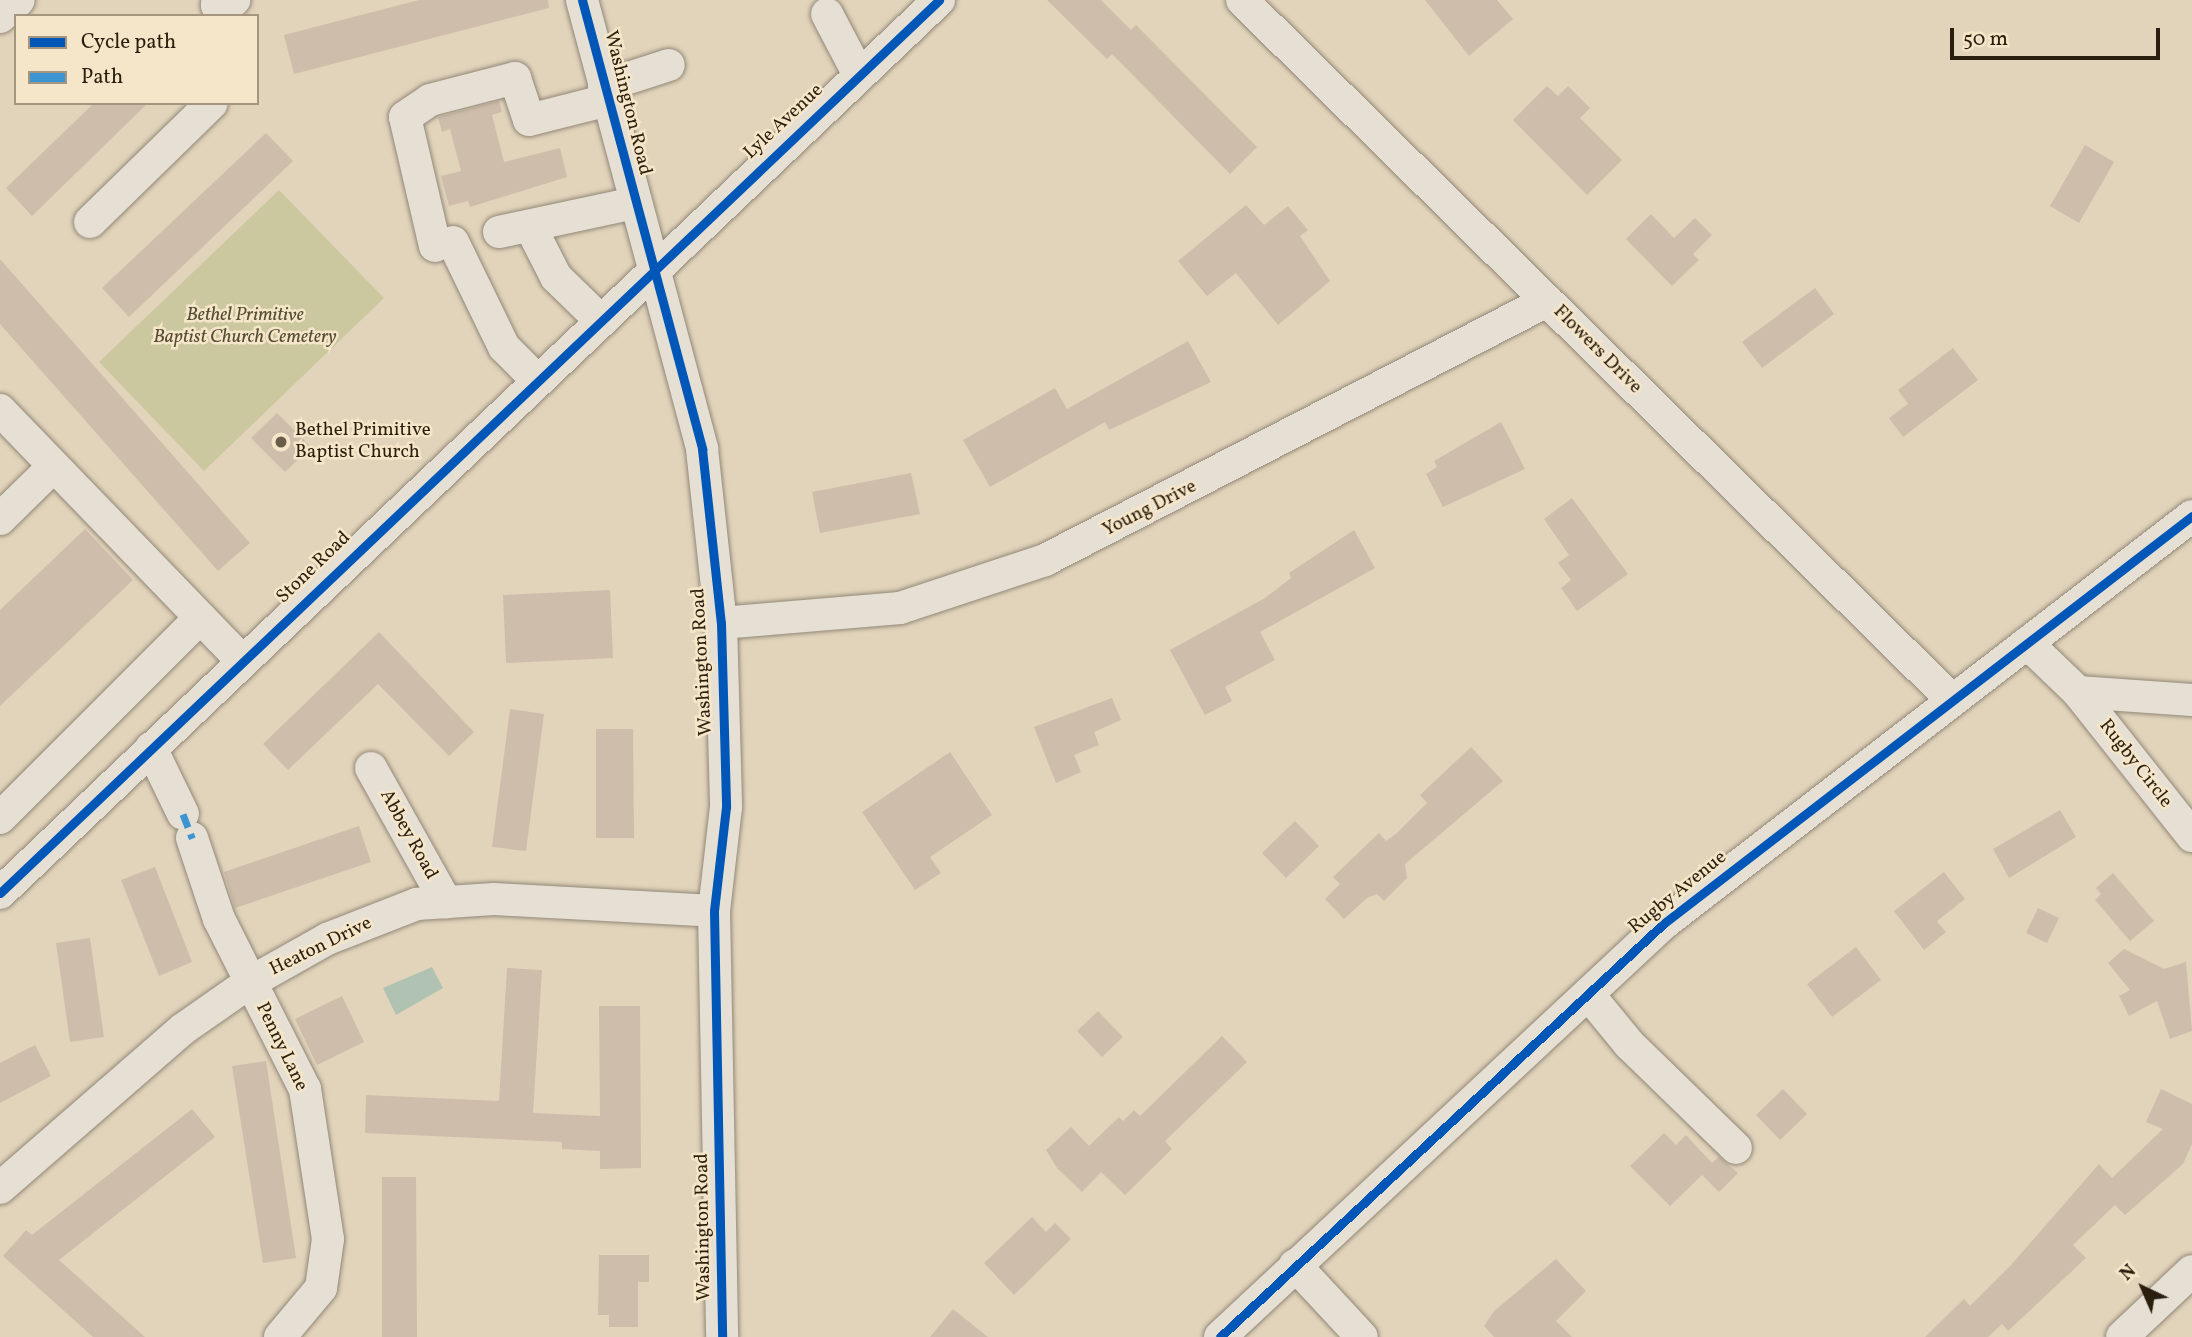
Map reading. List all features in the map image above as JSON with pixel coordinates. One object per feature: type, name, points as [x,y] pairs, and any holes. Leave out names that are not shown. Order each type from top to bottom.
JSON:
[{"type":"street","points":[[0,18],[19,0]]},
{"type":"street","name":"Washington Road","points":[[582,0],[702,449],[722,624],[726,807],[714,911],[722,1337]]},
{"type":"street","name":"Lyle Avenue","points":[[652,268],[939,0]]},
{"type":"street","name":"Flowers Drive","points":[[1242,0],[1952,700]]},
{"type":"street","points":[[827,14],[859,75]]},
{"type":"street","points":[[536,379],[504,347],[444,244],[405,117],[430,100],[515,79],[529,120],[606,93],[669,65]]},
{"type":"street","points":[[90,222],[210,105]]},
{"type":"street","points":[[499,232],[635,202]]},
{"type":"street","points":[[530,226],[556,277],[598,319]]},
{"type":"street","name":"Stone Road","points":[[0,893],[652,268]]},
{"type":"street","name":"Young Drive","points":[[722,624],[900,608],[1045,560],[1547,301]]},
{"type":"street","points":[[0,410],[242,661]]},
{"type":"street","points":[[0,519],[53,467]]},
{"type":"street","name":"Rugby Avenue","points":[[1220,1337],[1663,924],[2192,516]]},
{"type":"street","points":[[0,818],[200,618]]},
{"type":"street","name":"Rugby Circle","points":[[2027,643],[2078,692],[2192,836]]},
{"type":"street","points":[[2078,692],[2192,700]]},
{"type":"street","name":"Penny Lane","points":[[151,748],[187,826],[249,983],[305,1089],[328,1239],[321,1288],[280,1337]]},
{"type":"street","name":"Abbey Road","points":[[370,768],[446,902]]},
{"type":"street","name":"Heaton Drive","points":[[0,1188],[183,1029],[249,983],[327,939],[417,904],[446,902],[714,911]]},
{"type":"street","points":[[1588,994],[1629,1044],[1736,1148]]},
{"type":"street","points":[[1295,1265],[1363,1337]]},
{"type":"street","points":[[2122,1337],[2192,1271]]},
{"type":"green space","name":"Bethel Primitive Baptist Church Cemetery","points":[[279,190],[384,298],[204,471],[99,362]]},
{"type":"shaded area","points":[[432,967],[443,988],[396,1015],[383,988]]},
{"type":"building","points":[[419,0],[548,0],[549,8],[294,74],[284,35]]},
{"type":"building","points":[[1047,0],[1101,0],[1131,30],[1136,25],[1257,147],[1230,174],[1112,54],[1107,59]]},
{"type":"building","points":[[1425,0],[1497,0],[1513,19],[1469,56]]},
{"type":"building","points":[[1547,86],[1558,96],[1568,86],[1590,108],[1580,118],[1622,160],[1587,195],[1513,120]]},
{"type":"building","points":[[499,101],[502,112],[492,115],[504,162],[560,148],[567,177],[470,207],[468,201],[449,206],[441,176],[461,171],[450,129],[442,132],[438,117]]},
{"type":"building","points":[[92,105],[146,105],[32,216],[6,188]]},
{"type":"building","points":[[266,133],[293,161],[129,317],[102,288]]},
{"type":"building","points":[[2085,145],[2114,162],[2079,223],[2050,206]]},
{"type":"building","points":[[1246,205],[1264,225],[1288,206],[1308,230],[1300,236],[1330,281],[1278,325],[1236,273],[1207,296],[1178,261]]},
{"type":"building","points":[[1651,214],[1674,238],[1695,218],[1712,235],[1693,254],[1699,260],[1672,286],[1626,239]]},
{"type":"building","points":[[0,259],[250,543],[218,571],[0,324]]},
{"type":"building","points":[[1815,288],[1834,314],[1762,368],[1742,342]]},
{"type":"building","points":[[1188,341],[1211,382],[1109,430],[1105,422],[990,487],[963,440],[1055,388],[1067,409]]},
{"type":"building","points":[[1953,348],[1978,380],[1903,437],[1889,418],[1908,404],[1898,390]]},
{"type":"building","name":"Bethel Primitive Baptist Church","points":[[277,413],[311,447],[285,472],[251,438]]},
{"type":"building","points":[[1501,422],[1525,469],[1443,507],[1426,474],[1437,467],[1434,461]]},
{"type":"building","points":[[911,473],[920,514],[820,533],[812,492]]},
{"type":"building","points":[[1572,498],[1628,574],[1577,611],[1561,588],[1571,580],[1558,563],[1569,555],[1544,519]]},
{"type":"building","points":[[85,529],[133,580],[0,706],[0,610]]},
{"type":"building","points":[[1354,530],[1375,568],[1260,632],[1275,660],[1225,687],[1232,701],[1205,715],[1170,650],[1265,598],[1291,578],[1289,573]]},
{"type":"building","points":[[610,590],[613,658],[506,663],[503,595]]},
{"type":"building","points":[[379,632],[474,732],[449,756],[378,684],[288,770],[263,744]]},
{"type":"building","points":[[1112,698],[1121,720],[1094,732],[1099,745],[1074,755],[1081,772],[1056,783],[1034,727]]},
{"type":"building","points":[[510,709],[544,714],[526,851],[492,847]]},
{"type":"building","points":[[596,729],[633,729],[634,838],[596,838]]},
{"type":"building","points":[[1471,747],[1503,781],[1405,864],[1407,878],[1384,901],[1377,894],[1367,898],[1344,919],[1325,899],[1340,884],[1333,877],[1379,833],[1386,841],[1397,833],[1427,803],[1420,795]]},
{"type":"building","points":[[950,752],[992,815],[930,857],[941,873],[915,890],[862,812]]},
{"type":"building","points":[[2060,810],[2076,837],[2009,878],[1993,849]]},
{"type":"building","points":[[1295,821],[1319,846],[1286,878],[1262,853]]},
{"type":"building","points":[[359,826],[371,862],[235,908],[224,872]]},
{"type":"building","points":[[155,867],[192,962],[159,976],[121,880]]},
{"type":"building","points":[[1944,872],[1965,899],[1937,921],[1946,932],[1924,950],[1894,911]]},
{"type":"building","points":[[2113,873],[2154,921],[2130,941],[2095,900],[2101,894],[2096,888]]},
{"type":"building","points":[[2038,908],[2059,918],[2047,943],[2026,933]]},
{"type":"building","points":[[90,938],[104,1037],[70,1042],[56,943]]},
{"type":"building","points":[[1856,947],[1881,980],[1832,1017],[1807,984]]},
{"type":"building","points":[[2124,949],[2164,969],[2186,962],[2192,1031],[2170,1039],[2157,1001],[2129,1016],[2119,996],[2130,990],[2108,963]]},
{"type":"building","points":[[507,968],[542,970],[533,1113],[600,1116],[599,1006],[640,1006],[641,1168],[600,1169],[600,1151],[562,1149],[562,1142],[365,1133],[366,1095],[499,1101]]},
{"type":"building","points":[[342,996],[364,1042],[317,1065],[295,1019]]},
{"type":"building","points":[[1098,1011],[1123,1037],[1102,1057],[1077,1031]]},
{"type":"building","points":[[1222,1036],[1247,1062],[1165,1141],[1172,1149],[1125,1195],[1101,1172],[1082,1192],[1057,1168],[1046,1150],[1071,1127],[1089,1146],[1119,1117],[1123,1121],[1134,1110],[1140,1116]]},
{"type":"building","points":[[35,1045],[51,1076],[0,1103],[0,1063]]},
{"type":"building","points":[[266,1061],[296,1258],[263,1263],[232,1066]]},
{"type":"building","points":[[1783,1089],[1807,1114],[1780,1140],[1756,1115]]},
{"type":"building","points":[[2161,1089],[2192,1104],[2192,1144],[2183,1164],[2125,1215],[2115,1205],[2073,1245],[2086,1258],[2008,1331],[2002,1324],[1988,1337],[1925,1337],[1964,1299],[1970,1306],[2011,1265],[2099,1164],[2112,1178],[2163,1129],[2146,1122]]},
{"type":"building","points":[[192,1109],[215,1137],[59,1260],[145,1337],[93,1337],[3,1256],[26,1230],[32,1235]]},
{"type":"building","points":[[1664,1133],[1676,1145],[1686,1135],[1712,1163],[1719,1157],[1738,1173],[1719,1192],[1702,1175],[1670,1206],[1630,1166]]},
{"type":"building","points":[[382,1177],[416,1177],[417,1337],[382,1337]]},
{"type":"building","points":[[1032,1217],[1046,1232],[1055,1223],[1071,1239],[1014,1295],[984,1263]]},
{"type":"building","points":[[599,1255],[649,1255],[649,1282],[638,1282],[638,1327],[609,1327],[609,1315],[598,1315]]},
{"type":"building","points":[[1556,1259],[1586,1291],[1556,1321],[1572,1337],[1494,1337],[1484,1326],[1494,1311]]},
{"type":"building","points":[[953,1309],[988,1337],[930,1337]]},
{"type":"marked path","points":[[183,814],[192,838]]},
{"type":"cycle path","points":[[582,0],[702,449],[721,623],[726,807],[714,911],[722,1337]]},
{"type":"cycle path","points":[[0,893],[939,0]]},
{"type":"cycle path","points":[[1220,1337],[1663,924],[2192,516]]},
{"type":"place","name":"Bethel Primitive Baptist Church","points":[[281,442]]}]
